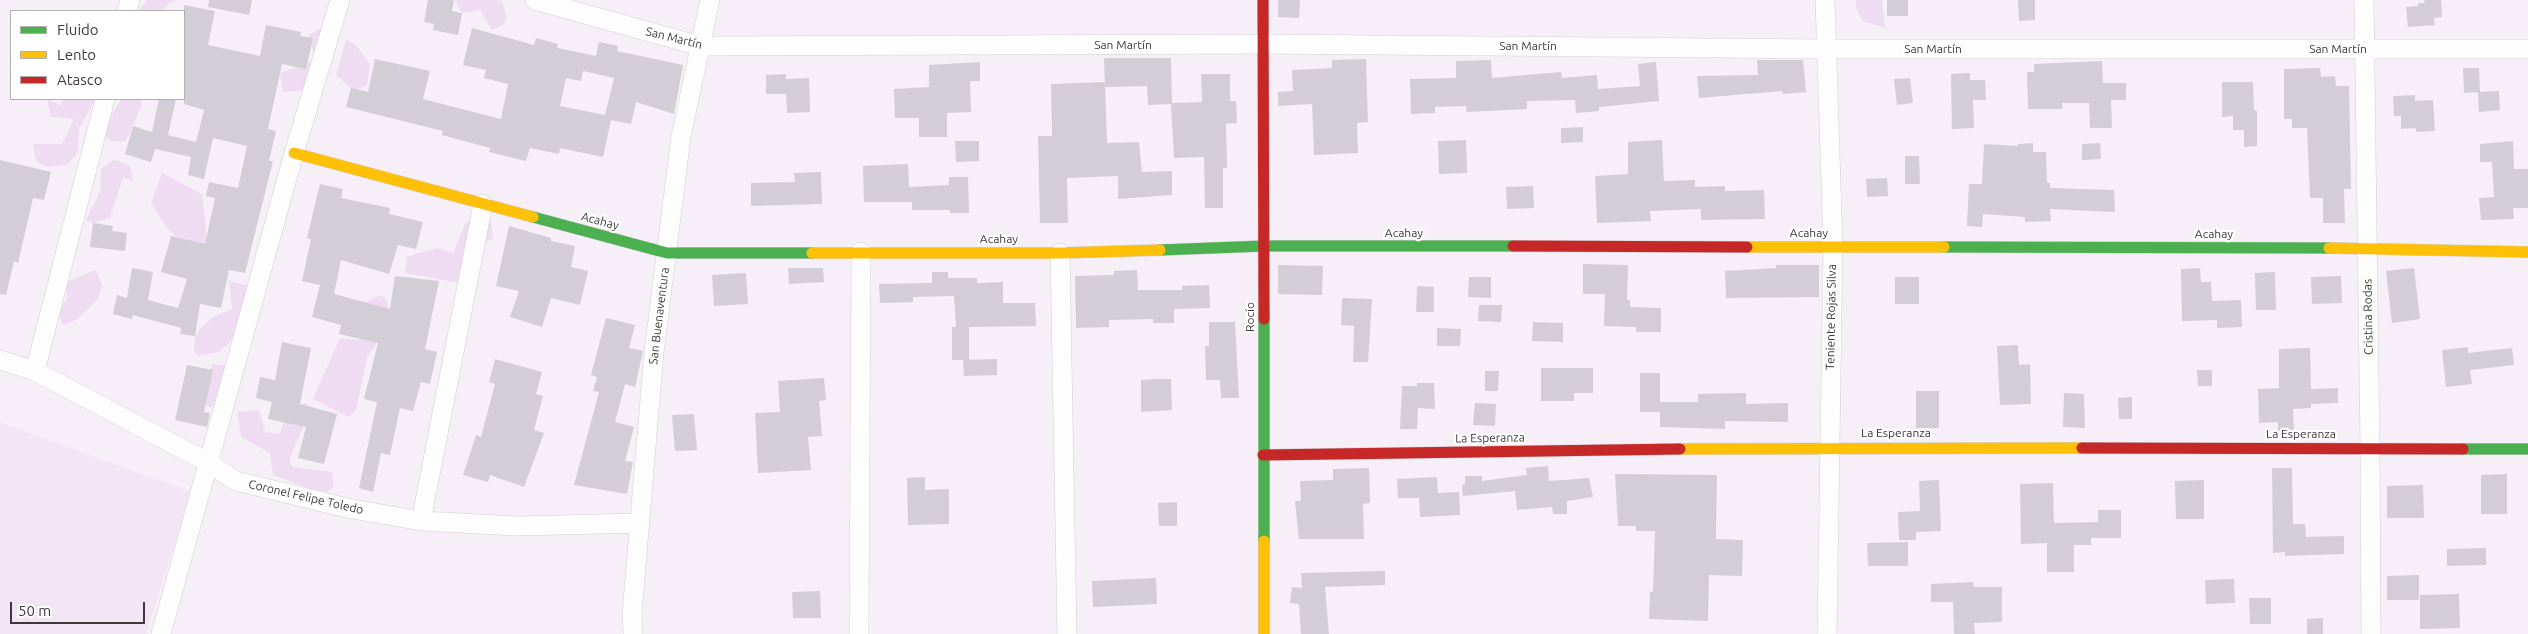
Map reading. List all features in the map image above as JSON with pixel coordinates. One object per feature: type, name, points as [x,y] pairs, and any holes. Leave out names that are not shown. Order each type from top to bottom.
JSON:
[{"type":"street","points":[[161,634],[210,463],[294,153],[340,0]]},
{"type":"street","name":"San Martín","points":[[535,0],[700,46],[1263,44],[1825,49],[2528,49]]},
{"type":"street","name":"San Buenaventura","points":[[633,634],[632,614],[654,352],[682,137],[710,0]]},
{"type":"street","name":"Rocío","points":[[1263,0],[1264,634]]},
{"type":"street","name":"Teniente Rojas Silva","points":[[1825,0],[1825,49],[1833,246],[1826,634]]},
{"type":"street","name":"Cristina Rodas","points":[[2364,0],[2371,634]]},
{"type":"street","points":[[36,371],[105,100]]},
{"type":"street","name":"Acahay","points":[[294,153],[667,253],[1060,253],[1264,246],[2366,248],[2528,252]]},
{"type":"street","points":[[421,521],[483,204]]},
{"type":"street","points":[[859,634],[861,252]]},
{"type":"street","points":[[1060,253],[1067,634]]},
{"type":"street","name":"Coronel Felipe Toledo","points":[[0,360],[36,371],[210,463],[236,481],[348,508],[421,521],[518,526],[640,523]]},
{"type":"street","name":"La Esperanza","points":[[1263,455],[1828,447],[2528,449]]},
{"type":"shaded area","points":[[147,0],[178,0],[171,2],[162,10],[140,10]]},
{"type":"shaded area","points":[[455,0],[499,0],[503,3],[507,19],[502,25],[492,30],[480,10],[462,13]]},
{"type":"shaded area","points":[[1856,0],[1882,0],[1885,28],[1863,21],[1856,7]]},
{"type":"shaded area","points":[[321,28],[327,34],[327,78],[323,86],[314,90],[283,92],[280,73],[316,60],[308,35]]},
{"type":"shaded area","points":[[346,39],[356,45],[370,64],[367,85],[354,91],[336,75]]},
{"type":"shaded area","points":[[47,100],[60,105],[62,100],[94,100],[79,129],[78,152],[67,165],[47,167],[36,161],[33,144],[62,144],[74,119],[51,117]]},
{"type":"shaded area","points":[[120,100],[140,100],[142,105],[126,141],[114,142],[101,134]]},
{"type":"shaded area","points":[[115,159],[130,166],[133,181],[123,177],[110,218],[93,223],[86,220],[100,191],[101,169]]},
{"type":"shaded area","points":[[162,173],[202,194],[207,238],[202,250],[185,244],[167,228],[151,203]]},
{"type":"shaded area","points":[[477,214],[491,222],[493,238],[467,254],[459,283],[405,273],[407,257],[414,254],[438,248],[453,253],[465,224]]},
{"type":"shaded area","points":[[96,270],[102,285],[98,299],[76,320],[63,325],[58,312],[67,299],[66,282]]},
{"type":"shaded area","points":[[229,281],[258,288],[256,303],[231,341],[219,352],[198,356],[194,350],[195,336],[199,330],[213,317],[232,309]]},
{"type":"shaded area","points":[[379,295],[386,299],[390,313],[379,339],[367,358],[356,410],[349,417],[313,399],[340,338],[360,340],[366,302]]},
{"type":"shaded area","points":[[212,364],[229,366],[218,405],[210,407],[204,404]]},
{"type":"shaded area","points":[[305,403],[311,407],[289,461],[293,467],[332,472],[334,487],[327,492],[311,489],[273,475],[270,453],[241,437],[237,412],[259,410],[265,432],[279,434],[291,407]]},
{"type":"shaded area","points":[[0,422],[191,492],[146,634],[0,634]]},
{"type":"building","points":[[209,0],[252,0],[249,15],[208,7]]},
{"type":"building","points":[[428,0],[454,0],[452,11],[462,13],[458,35],[433,30],[434,24],[424,22]]},
{"type":"building","points":[[1278,0],[1300,0],[1299,18],[1278,17]]},
{"type":"building","points":[[1887,0],[1908,0],[1908,16],[1887,16]]},
{"type":"building","points":[[2018,0],[2035,0],[2035,20],[2019,21]]},
{"type":"building","points":[[2424,0],[2441,0],[2442,17],[2434,18],[2435,25],[2408,27],[2406,7],[2418,6],[2418,3],[2425,3]]},
{"type":"building","points":[[184,5],[215,11],[208,45],[260,56],[266,25],[301,32],[300,36],[313,38],[306,69],[282,64],[268,129],[276,131],[269,161],[273,161],[245,273],[229,270],[221,308],[200,304],[195,336],[180,334],[181,328],[133,315],[132,319],[113,314],[117,295],[127,298],[132,268],[153,272],[148,300],[178,308],[187,279],[161,272],[171,236],[205,244],[215,198],[206,196],[209,182],[238,188],[247,146],[213,138],[204,179],[188,175],[191,157],[155,149],[151,162],[125,154],[133,126],[152,132],[159,100],[176,100],[168,135],[196,142],[204,110],[184,104]]},
{"type":"building","points":[[472,28],[534,45],[536,38],[558,44],[557,48],[596,56],[599,42],[618,46],[617,51],[683,65],[674,114],[636,102],[631,124],[611,120],[603,157],[560,148],[559,154],[530,148],[526,161],[489,152],[490,148],[442,135],[443,131],[346,107],[351,88],[368,92],[375,59],[430,71],[423,99],[501,119],[508,84],[484,78],[486,70],[463,65]],"holes":[[[583,71],[614,78],[605,115],[560,106],[566,78],[581,81]]]},
{"type":"building","points":[[1104,58],[1171,58],[1172,103],[1202,102],[1201,74],[1230,74],[1230,101],[1236,101],[1237,123],[1226,124],[1227,168],[1223,168],[1223,208],[1205,208],[1204,157],[1174,158],[1171,104],[1148,105],[1147,86],[1105,87]]},
{"type":"building","points":[[1366,59],[1368,122],[1357,123],[1358,153],[1314,155],[1312,104],[1278,106],[1278,92],[1293,91],[1292,70],[1332,68],[1332,60]]},
{"type":"building","points":[[1491,60],[1492,78],[1561,72],[1562,78],[1597,75],[1598,89],[1640,86],[1638,64],[1656,62],[1659,101],[1599,107],[1599,111],[1576,113],[1575,100],[1527,101],[1527,109],[1467,112],[1466,106],[1435,107],[1435,113],[1411,114],[1410,79],[1456,78],[1456,61]]},
{"type":"building","points":[[1757,60],[1803,60],[1806,92],[1783,94],[1782,91],[1699,98],[1697,76],[1758,75]]},
{"type":"building","points":[[2102,61],[2103,83],[2126,83],[2126,100],[2111,100],[2112,128],[2090,128],[2089,103],[2062,103],[2062,109],[2028,109],[2027,72],[2034,72],[2034,64]]},
{"type":"building","points":[[980,62],[980,81],[970,81],[971,112],[947,113],[947,137],[919,137],[919,118],[895,118],[894,89],[929,87],[929,65]]},
{"type":"building","points":[[2320,68],[2321,77],[2335,76],[2336,86],[2349,86],[2351,189],[2344,189],[2345,223],[2323,223],[2323,198],[2310,198],[2307,128],[2292,128],[2292,119],[2284,119],[2284,69]]},
{"type":"building","points":[[2463,68],[2479,68],[2480,92],[2499,91],[2500,110],[2479,112],[2478,92],[2464,93]]},
{"type":"building","points":[[1970,73],[1970,80],[1985,80],[1986,100],[1973,100],[1974,128],[1952,129],[1951,74]]},
{"type":"building","points":[[786,74],[786,79],[809,78],[810,112],[787,113],[786,94],[766,94],[766,75]]},
{"type":"building","points":[[1910,78],[1913,103],[1897,105],[1894,79]]},
{"type":"building","points":[[1105,82],[1107,143],[1139,142],[1142,172],[1172,171],[1172,195],[1118,199],[1118,176],[1067,178],[1068,223],[1040,223],[1038,136],[1052,136],[1051,84]]},
{"type":"building","points":[[2222,82],[2253,82],[2254,110],[2257,111],[2257,146],[2244,147],[2244,130],[2233,130],[2233,116],[2222,117]]},
{"type":"building","points":[[2415,95],[2415,101],[2433,100],[2435,131],[2416,132],[2416,128],[2401,129],[2401,116],[2394,116],[2393,96]]},
{"type":"building","points":[[1583,127],[1583,142],[1561,143],[1561,128]]},
{"type":"building","points":[[1466,140],[1467,173],[1439,174],[1438,141]]},
{"type":"building","points":[[1662,140],[1664,181],[1695,180],[1695,187],[1725,186],[1725,191],[1764,190],[1765,219],[1701,220],[1701,209],[1650,211],[1651,221],[1597,223],[1595,176],[1628,174],[1628,142]]},
{"type":"building","points":[[955,141],[979,141],[979,161],[956,162]]},
{"type":"building","points":[[2513,141],[2514,169],[2528,169],[2528,208],[2513,208],[2514,219],[2481,220],[2479,198],[2494,197],[2492,162],[2480,162],[2480,144]]},
{"type":"building","points":[[2033,143],[2033,152],[2046,152],[2047,183],[2050,183],[2050,188],[2114,190],[2115,212],[2050,209],[2051,221],[2025,222],[2025,217],[1983,214],[1982,227],[1967,226],[1969,184],[1982,184],[1984,144],[2018,146],[2018,144]]},
{"type":"building","points":[[2100,143],[2101,159],[2082,160],[2082,144]]},
{"type":"building","points":[[1905,156],[1919,156],[1920,184],[1905,184]]},
{"type":"building","points":[[0,160],[51,172],[44,200],[33,198],[18,263],[14,261],[6,295],[0,294]]},
{"type":"building","points":[[908,164],[909,187],[949,185],[949,177],[968,177],[969,213],[950,213],[950,210],[912,210],[912,202],[864,202],[863,166]]},
{"type":"building","points":[[821,172],[822,204],[751,206],[751,183],[795,182],[794,173]]},
{"type":"building","points":[[1887,178],[1888,196],[1867,197],[1866,179]]},
{"type":"building","points":[[320,184],[343,189],[341,198],[390,208],[389,214],[423,222],[416,249],[398,245],[389,274],[341,260],[334,294],[390,309],[395,276],[439,281],[425,349],[437,352],[430,384],[421,382],[413,411],[400,408],[390,455],[381,453],[373,492],[359,488],[377,402],[364,399],[378,343],[339,334],[341,325],[312,317],[320,285],[302,281],[311,239],[307,238]]},
{"type":"building","points":[[1533,186],[1534,208],[1507,209],[1506,187]]},
{"type":"building","points":[[93,223],[113,226],[112,231],[127,233],[125,251],[90,247]]},
{"type":"building","points":[[509,226],[551,238],[551,241],[575,246],[571,267],[588,271],[580,305],[551,298],[542,327],[510,317],[519,291],[496,286]]},
{"type":"building","points":[[1583,264],[1628,265],[1627,300],[1630,300],[1630,307],[1661,308],[1661,332],[1636,332],[1636,327],[1604,326],[1605,294],[1583,294]]},
{"type":"building","points":[[1278,265],[1323,266],[1322,295],[1278,294]]},
{"type":"building","points":[[1776,265],[1819,265],[1819,297],[1726,298],[1725,271],[1776,268]]},
{"type":"building","points":[[788,268],[823,268],[824,282],[789,284]]},
{"type":"building","points":[[2200,268],[2201,282],[2211,282],[2212,301],[2241,300],[2242,327],[2217,328],[2217,320],[2182,321],[2181,269]]},
{"type":"building","points":[[2414,268],[2420,319],[2392,323],[2386,271]]},
{"type":"building","points":[[1137,270],[1138,290],[1182,290],[1182,286],[1209,285],[1210,308],[1174,309],[1174,323],[1153,323],[1153,319],[1109,320],[1109,327],[1076,328],[1075,276],[1114,275],[1114,271]]},
{"type":"building","points":[[932,272],[948,272],[948,278],[977,278],[977,283],[1003,282],[1003,303],[1035,303],[1036,326],[969,327],[969,360],[952,360],[952,327],[956,327],[954,296],[913,297],[913,302],[880,303],[879,284],[932,283]]},
{"type":"building","points":[[2275,272],[2276,310],[2256,310],[2255,273]]},
{"type":"building","points":[[746,273],[748,304],[714,306],[712,275]]},
{"type":"building","points":[[2341,276],[2342,303],[2312,304],[2311,277]]},
{"type":"building","points":[[1469,277],[1491,277],[1491,298],[1468,297]]},
{"type":"building","points":[[1895,277],[1919,277],[1919,304],[1895,304]]},
{"type":"building","points":[[1417,286],[1434,287],[1434,312],[1416,312]]},
{"type":"building","points":[[1342,298],[1372,299],[1368,362],[1353,362],[1354,326],[1341,325]]},
{"type":"building","points":[[1479,305],[1502,305],[1501,322],[1478,321]]},
{"type":"building","points":[[606,318],[635,325],[629,348],[643,351],[635,387],[625,384],[615,422],[634,427],[625,461],[633,462],[627,494],[574,485],[599,392],[593,391],[597,377],[591,375]]},
{"type":"building","points":[[1209,322],[1235,322],[1239,398],[1221,398],[1220,380],[1206,380],[1205,346],[1209,346]]},
{"type":"building","points":[[1533,322],[1563,323],[1563,342],[1532,341]]},
{"type":"building","points":[[1437,328],[1461,329],[1460,346],[1437,346]]},
{"type":"building","points":[[282,342],[311,348],[300,404],[337,414],[324,464],[298,458],[306,427],[268,419],[272,402],[256,398],[260,377],[275,380]]},
{"type":"building","points":[[2018,345],[2019,365],[2030,364],[2031,404],[2000,405],[1997,346]]},
{"type":"building","points":[[2468,347],[2468,353],[2512,348],[2514,365],[2470,370],[2472,384],[2446,387],[2442,350]]},
{"type":"building","points":[[2310,348],[2311,389],[2338,388],[2338,403],[2311,404],[2311,408],[2293,409],[2294,431],[2278,431],[2278,422],[2259,423],[2258,389],[2279,388],[2279,349]]},
{"type":"building","points":[[495,359],[542,372],[536,394],[543,396],[534,430],[544,433],[524,487],[490,475],[488,482],[463,475],[476,435],[481,437],[495,384],[489,382]]},
{"type":"building","points":[[997,359],[997,375],[964,376],[963,360]]},
{"type":"building","points":[[187,365],[213,370],[204,412],[210,413],[207,427],[175,420]]},
{"type":"building","points":[[1541,368],[1593,368],[1593,393],[1574,393],[1574,401],[1541,401]]},
{"type":"building","points":[[2197,370],[2212,370],[2212,386],[2198,386]]},
{"type":"building","points":[[1485,371],[1499,371],[1498,391],[1485,391]]},
{"type":"building","points":[[1640,373],[1660,373],[1660,402],[1698,402],[1698,394],[1746,393],[1746,404],[1788,403],[1788,422],[1725,421],[1725,429],[1660,427],[1660,412],[1640,412]]},
{"type":"building","points":[[824,378],[826,400],[819,401],[822,436],[808,437],[811,470],[758,473],[755,413],[780,412],[778,381]]},
{"type":"building","points":[[1171,379],[1172,410],[1141,412],[1141,380]]},
{"type":"building","points":[[1417,383],[1434,383],[1435,409],[1418,408],[1417,429],[1400,429],[1402,386],[1417,386]]},
{"type":"building","points":[[1916,391],[1939,391],[1939,428],[1916,428]]},
{"type":"building","points":[[2064,393],[2084,394],[2085,428],[2063,427]]},
{"type":"building","points":[[2132,397],[2132,419],[2119,419],[2118,398]]},
{"type":"building","points":[[1475,403],[1496,404],[1495,426],[1473,425]]},
{"type":"building","points":[[694,414],[697,450],[675,451],[672,415]]},
{"type":"building","points":[[1548,466],[1549,481],[1589,478],[1593,497],[1567,501],[1567,514],[1553,514],[1552,507],[1517,510],[1515,491],[1463,496],[1462,485],[1465,484],[1465,476],[1482,476],[1482,481],[1527,475],[1526,468]]},
{"type":"building","points":[[1369,468],[1370,503],[1363,504],[1364,539],[1299,539],[1295,501],[1301,501],[1300,481],[1333,480],[1333,469]]},
{"type":"building","points":[[2272,468],[2292,468],[2293,524],[2305,524],[2306,537],[2344,536],[2344,554],[2285,556],[2285,552],[2273,553]]},
{"type":"building","points":[[1615,474],[1717,475],[1716,539],[1743,540],[1742,576],[1709,575],[1708,621],[1649,619],[1650,592],[1653,592],[1655,531],[1636,531],[1636,526],[1618,526]]},
{"type":"building","points":[[2507,474],[2507,514],[2481,514],[2481,475]]},
{"type":"building","points":[[925,477],[925,490],[949,489],[949,524],[908,525],[907,478]]},
{"type":"building","points":[[1437,477],[1438,493],[1459,492],[1460,515],[1420,517],[1419,498],[1398,498],[1397,479]]},
{"type":"building","points":[[1939,480],[1941,531],[1916,532],[1916,540],[1899,540],[1898,512],[1920,511],[1919,481]]},
{"type":"building","points":[[2204,480],[2204,519],[2176,519],[2175,481]]},
{"type":"building","points":[[2053,483],[2054,523],[2098,522],[2098,510],[2121,510],[2121,538],[2091,538],[2091,545],[2074,545],[2074,572],[2047,572],[2047,543],[2021,544],[2020,484]]},
{"type":"building","points":[[2423,485],[2424,518],[2387,518],[2387,486]]},
{"type":"building","points":[[1177,502],[1177,526],[1159,526],[1158,503]]},
{"type":"building","points":[[1908,542],[1908,566],[1868,566],[1867,543]]},
{"type":"building","points":[[2486,548],[2486,565],[2447,566],[2447,549]]},
{"type":"building","points":[[1385,571],[1385,585],[1325,587],[1329,634],[1301,634],[1299,604],[1290,603],[1292,587],[1302,588],[1301,573]]},
{"type":"building","points":[[2419,575],[2419,600],[2387,600],[2387,576]]},
{"type":"building","points":[[1156,578],[1157,604],[1093,607],[1092,581]]},
{"type":"building","points":[[2234,579],[2235,603],[2206,604],[2205,580]]},
{"type":"building","points":[[1973,582],[1974,587],[2002,587],[2002,622],[1974,623],[1975,634],[1954,634],[1953,602],[1931,602],[1931,584]]},
{"type":"building","points":[[820,591],[821,618],[793,618],[792,592]]},
{"type":"building","points":[[2459,594],[2460,628],[2420,629],[2420,595]]},
{"type":"building","points":[[2249,598],[2271,598],[2271,624],[2250,624]]},
{"type":"building","points":[[2323,618],[2323,634],[2307,634],[2307,619]]},
{"type":"traffic: fast","points":[[533,217],[667,253],[812,253]]},
{"type":"traffic: fast","points":[[1160,250],[1264,246],[1513,246]]},
{"type":"traffic: fast","points":[[1944,247],[2329,248]]},
{"type":"traffic: fast","points":[[1264,319],[1264,541]]},
{"type":"traffic: fast","points":[[2463,449],[2528,449]]},
{"type":"traffic: slow","points":[[294,153],[533,217]]},
{"type":"traffic: slow","points":[[1747,247],[1944,247]]},
{"type":"traffic: slow","points":[[2329,248],[2528,252]]},
{"type":"traffic: slow","points":[[812,253],[1060,253],[1160,250]]},
{"type":"traffic: slow","points":[[1680,449],[2082,448]]},
{"type":"traffic: slow","points":[[1264,541],[1264,634]]},
{"type":"traffic: jam","points":[[1263,0],[1264,319]]},
{"type":"traffic: jam","points":[[1513,246],[1747,247]]},
{"type":"traffic: jam","points":[[2082,448],[2463,449]]},
{"type":"traffic: jam","points":[[1263,455],[1680,449]]}]
